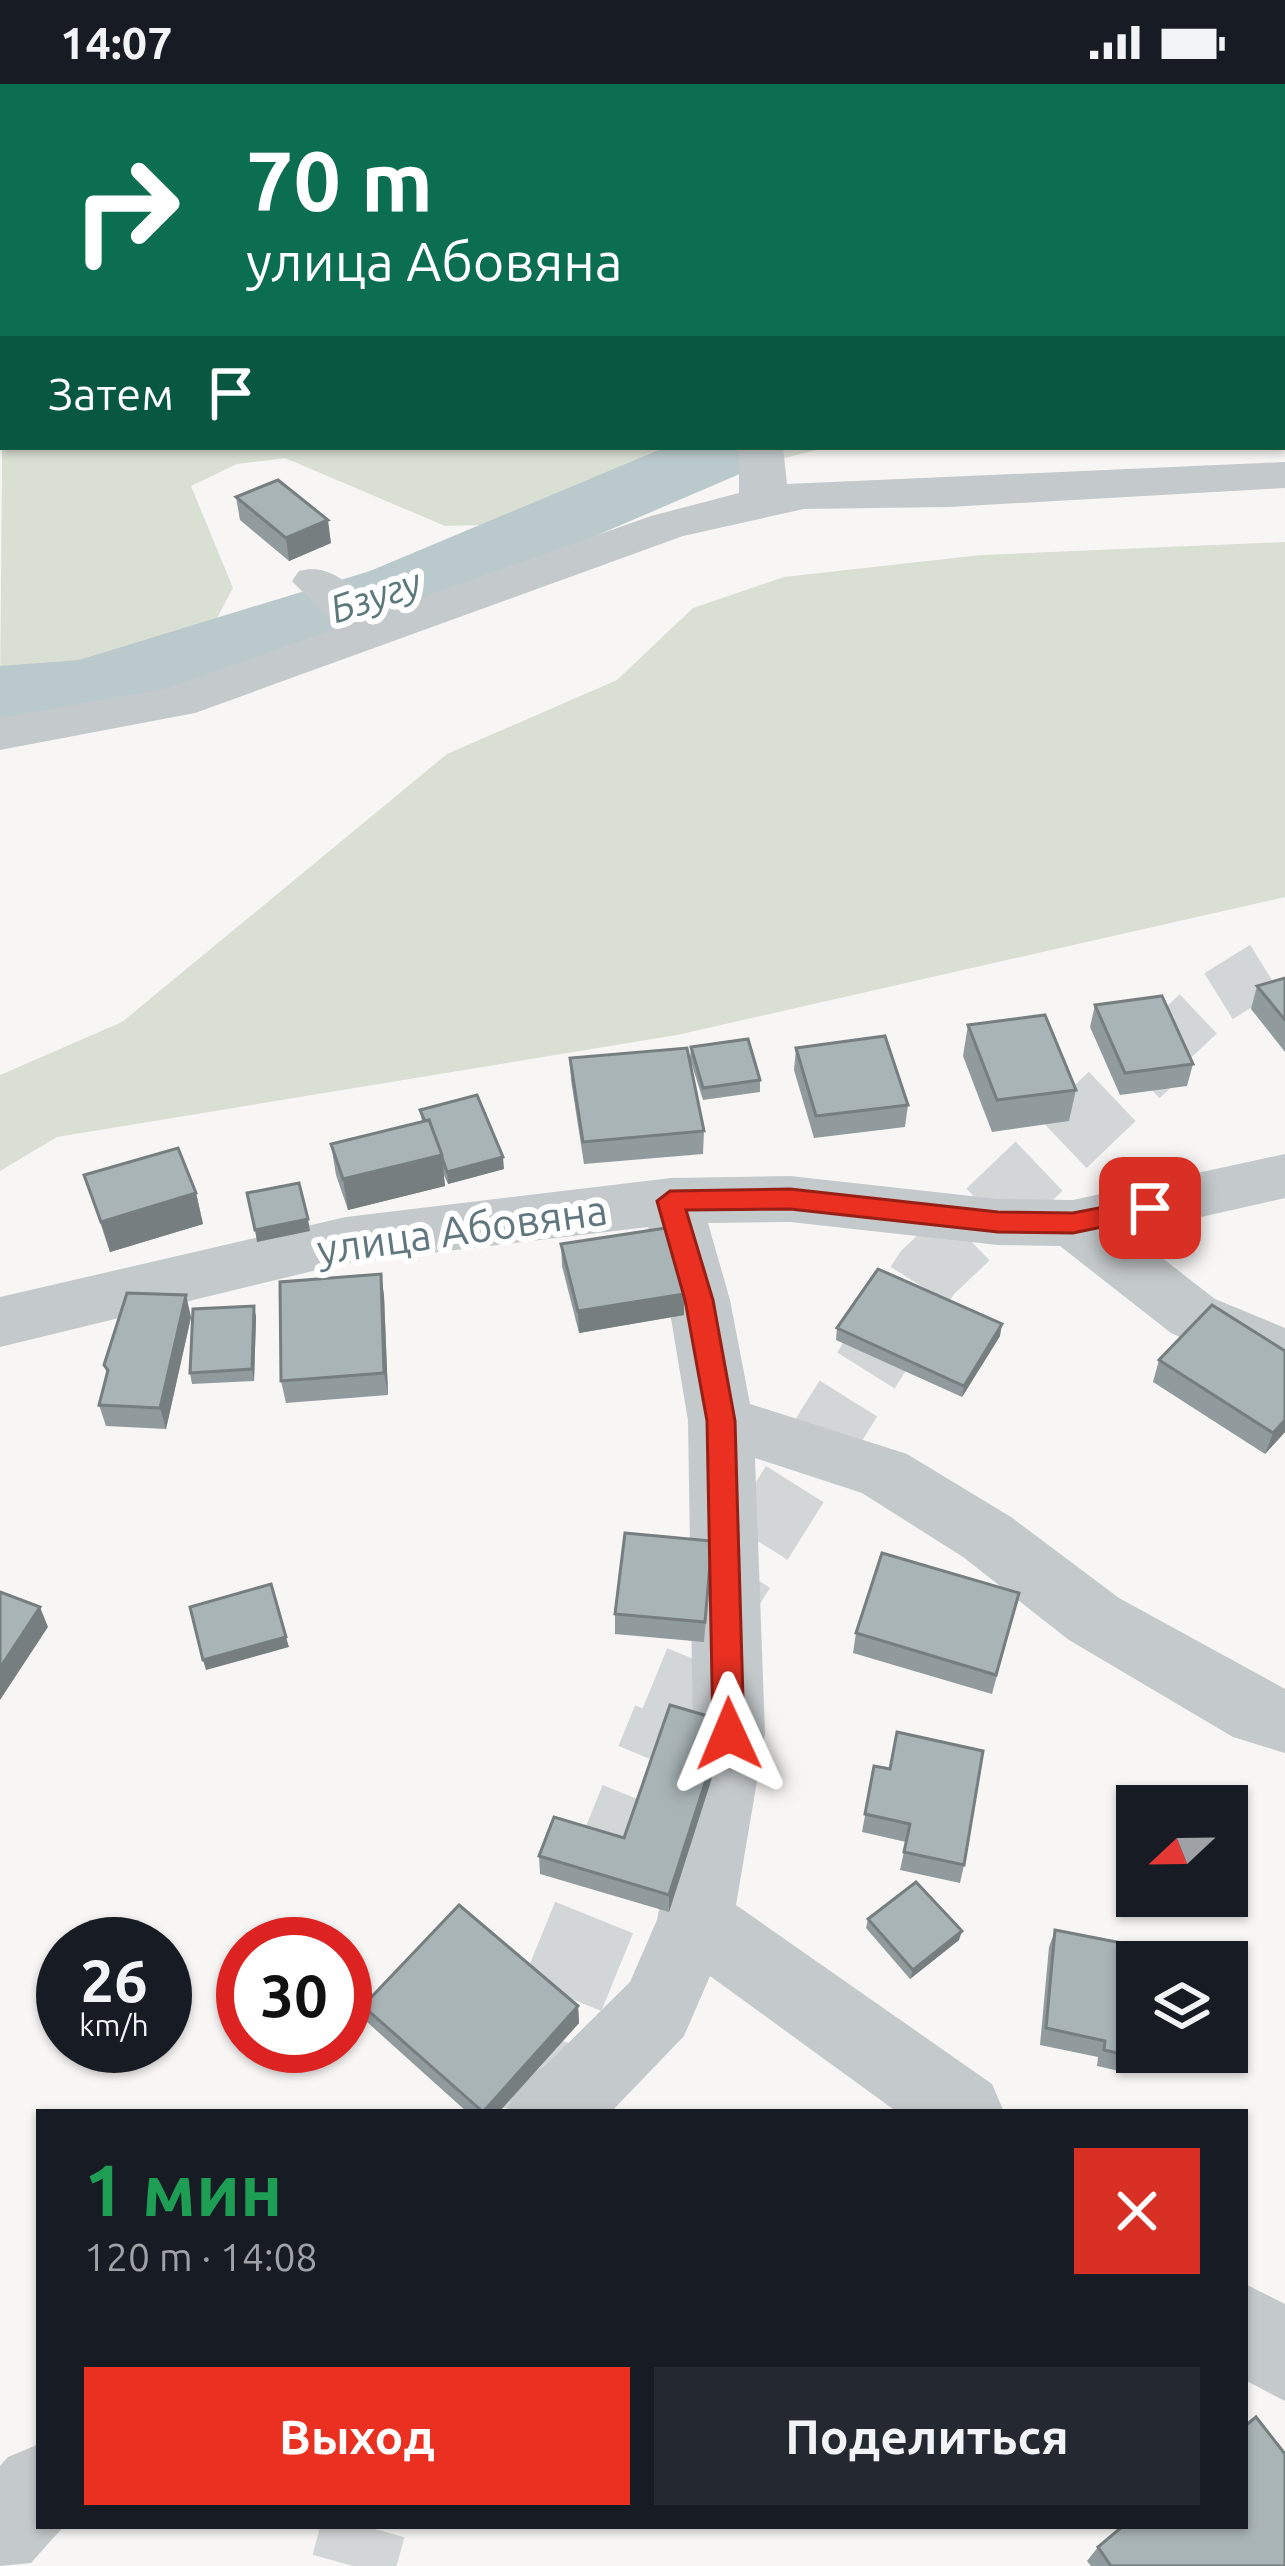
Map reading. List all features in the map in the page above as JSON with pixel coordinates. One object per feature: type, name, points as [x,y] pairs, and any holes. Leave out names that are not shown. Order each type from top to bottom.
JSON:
[{"type":"street","points":[[759,502],[765,483],[762,450]]},
{"type":"street","points":[[0,734],[178,702],[344,607],[759,502],[804,495],[973,492],[1285,475]]},
{"type":"street","name":"улица Абовяна","points":[[0,1322],[346,1240],[670,1201],[790,1199],[998,1222],[1073,1223],[1285,1176]]},
{"type":"street","points":[[550,2109],[574,2093],[657,2009],[694,1921],[729,1734],[721,1421],[699,1300],[670,1201]]},
{"type":"street","points":[[1073,1223],[1193,1316],[1285,1356]]},
{"type":"street","points":[[721,1421],[884,1473],[987,1537],[1094,1618],[1258,1714],[1285,1721]]},
{"type":"street","points":[[694,1921],[960,2109]]},
{"type":"street","points":[[1248,2328],[1285,2358]]},
{"type":"street","points":[[0,2532],[36,2491]]},
{"type":"shaded area","points":[[2,450],[816,450],[523,524],[445,526],[285,458],[237,464],[191,486],[233,588],[209,633],[114,674],[0,694]]},
{"type":"shaded area","points":[[1285,542],[1285,897],[677,1035],[57,1137],[0,1171],[0,1075],[122,1022],[447,754],[617,680],[693,608],[784,577],[981,555]]},
{"type":"building","points":[[278,480],[328,520],[286,538],[236,497]]},
{"type":"building","points":[[1285,978],[1285,1020],[1257,986]]},
{"type":"building","points":[[1162,996],[1193,1064],[1125,1073],[1095,1005]]},
{"type":"building","points":[[1045,1015],[1076,1090],[997,1100],[968,1025]]},
{"type":"building","points":[[885,1036],[908,1105],[816,1116],[796,1048]]},
{"type":"building","points":[[748,1039],[760,1080],[703,1088],[691,1047]]},
{"type":"building","points":[[687,1048],[704,1131],[583,1142],[570,1058]]},
{"type":"building","points":[[477,1095],[503,1157],[447,1172],[429,1120],[425,1121],[420,1110]]},
{"type":"building","points":[[429,1120],[442,1155],[343,1179],[331,1144]]},
{"type":"building","points":[[178,1148],[196,1193],[101,1222],[84,1175]]},
{"type":"building","points":[[299,1183],[308,1219],[255,1230],[247,1193]]},
{"type":"building","points":[[666,1228],[684,1294],[578,1311],[561,1244]]},
{"type":"building","points":[[878,1269],[1002,1324],[964,1386],[837,1328]]},
{"type":"building","points":[[381,1274],[384,1373],[281,1381],[280,1282]]},
{"type":"building","points":[[127,1293],[186,1295],[160,1408],[99,1405],[108,1370],[104,1365]]},
{"type":"building","points":[[1212,1305],[1285,1351],[1285,1420],[1273,1433],[1159,1360]]},
{"type":"building","points":[[254,1306],[252,1369],[190,1373],[193,1309]]},
{"type":"building","points":[[625,1533],[712,1541],[705,1622],[615,1614]]},
{"type":"building","points":[[882,1553],[1019,1593],[996,1675],[856,1633]]},
{"type":"building","points":[[271,1584],[286,1637],[203,1660],[190,1607]]},
{"type":"building","points":[[0,1592],[40,1607],[0,1668]]},
{"type":"building","points":[[670,1705],[725,1721],[669,1895],[539,1856],[554,1817],[624,1838]]},
{"type":"building","points":[[897,1732],[983,1751],[964,1865],[904,1852],[910,1824],[865,1814],[874,1766],[890,1769]]},
{"type":"building","points":[[916,1882],[962,1931],[913,1970],[868,1919]]},
{"type":"building","points":[[459,1905],[578,2006],[486,2109],[480,2109],[372,2014],[372,1997]]},
{"type":"building","points":[[1055,1930],[1116,1942],[1116,2053],[1104,2050],[1105,2041],[1046,2028]]},
{"type":"building","points":[[1256,2417],[1285,2454],[1285,2566],[1111,2566],[1098,2547],[1119,2529],[1248,2529],[1248,2424]]},
{"type":"waterway","name":"Бзугу","points":[[0,694],[86,687],[400,589],[728,450]]},
{"type":"tunnel","points":[[1159,1051],[1214,999],[1285,955]]},
{"type":"tunnel","points":[[673,1724],[726,1594],[927,1273],[1163,1048]]},
{"type":"tunnel","points":[[516,2109],[674,1721]]},
{"type":"tunnel","points":[[353,2566],[363,2529]]},
{"type":"route","points":[[729,1734],[721,1421],[699,1300],[670,1201],[790,1199],[998,1222],[1073,1223],[1150,1208]]}]
